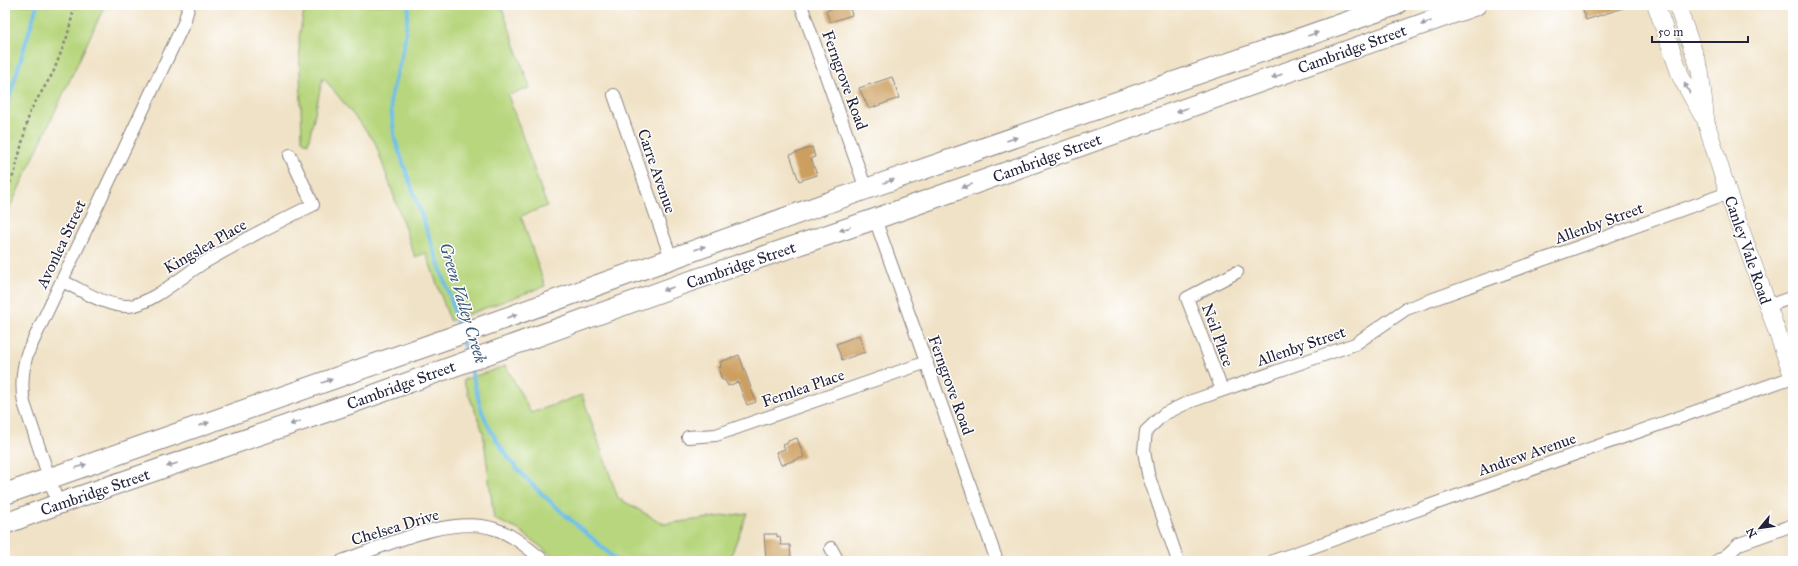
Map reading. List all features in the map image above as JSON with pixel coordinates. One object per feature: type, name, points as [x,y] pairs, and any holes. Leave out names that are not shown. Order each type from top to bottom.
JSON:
[{"type":"highway","name":"Cambridge Street","points":[[5,494],[475,329],[866,189],[1396,5]]},
{"type":"highway","name":"Cambridge Street","points":[[5,524],[58,504],[451,368],[682,284],[876,219],[1476,5]]},
{"type":"main road","name":"Canley Vale Road","points":[[1656,5],[1681,77],[1706,122]]},
{"type":"main road","name":"Canley Vale Road","points":[[1677,5],[1700,70],[1706,122],[1728,193],[1793,377]]},
{"type":"street","name":"Avonlea Street","points":[[58,504],[24,403],[22,378],[24,365],[27,354],[184,23],[189,5]]},
{"type":"street","name":"Ferngrove Road","points":[[801,5],[866,189]]},
{"type":"street","name":"Carre Avenue","points":[[614,95],[671,258]]},
{"type":"street","name":"Kingslea Place","points":[[62,281],[109,303],[129,306],[145,302],[205,262],[290,216],[314,205],[290,155]]},
{"type":"street","name":"Allenby Street","points":[[1178,561],[1148,474],[1144,451],[1146,431],[1164,414],[1189,402],[1355,344],[1406,308],[1728,193]]},
{"type":"street","name":"Ferngrove Road","points":[[876,219],[997,561]]},
{"type":"street","name":"Neil Place","points":[[1222,390],[1187,298],[1237,272]]},
{"type":"street","points":[[1768,306],[1793,297]]},
{"type":"street","name":"Fernlea Place","points":[[688,437],[716,435],[927,362]]},
{"type":"street","name":"Andrew Avenue","points":[[1273,561],[1793,377]]},
{"type":"street","name":"Chelsea Drive","points":[[342,561],[430,530],[464,525],[495,529],[523,543],[544,561]]},
{"type":"street","points":[[1717,561],[1739,544],[1793,525]]},
{"type":"street","points":[[831,548],[838,561]]},
{"type":"path","points":[[5,194],[15,171],[30,111],[53,73],[67,37],[74,5]]},
{"type":"green space","points":[[5,5],[105,5],[5,218]]},
{"type":"green space","points":[[305,5],[501,5],[530,88],[508,95],[547,206],[521,216],[545,286],[450,321],[426,253],[415,257],[375,142],[323,77],[308,144],[302,140],[299,38]]},
{"type":"green space","points":[[506,366],[531,413],[582,395],[618,498],[664,524],[747,513],[729,561],[559,561],[519,530],[494,519],[483,432],[463,380]]},
{"type":"building","points":[[833,5],[849,5],[852,15],[830,22],[826,11],[834,8]]},
{"type":"building","points":[[1581,5],[1626,5],[1626,7],[1586,20]]},
{"type":"building","points":[[892,77],[899,98],[869,109],[859,88]]},
{"type":"building","points":[[812,147],[815,157],[811,158],[817,175],[799,181],[790,155]]},
{"type":"building","points":[[859,335],[865,352],[842,360],[836,344]]},
{"type":"building","points":[[739,355],[756,402],[747,405],[738,382],[728,386],[725,380],[722,380],[718,368],[721,367],[720,362]]},
{"type":"building","points":[[797,438],[804,457],[781,465],[776,452],[785,449],[783,445],[788,443],[788,441]]},
{"type":"building","points":[[764,534],[777,534],[777,537],[780,536],[781,545],[790,545],[791,557],[766,559]]},
{"type":"waterway","points":[[5,112],[37,5]]},
{"type":"waterway","name":"Green Valley Creek","points":[[409,5],[404,45],[390,100],[395,140],[450,296],[459,330]]},
{"type":"waterway","name":"Green Valley Creek","points":[[462,340],[467,356]]},
{"type":"waterway","name":"Green Valley Creek","points":[[470,367],[483,414],[494,437],[508,457],[542,494],[617,561]]}]
